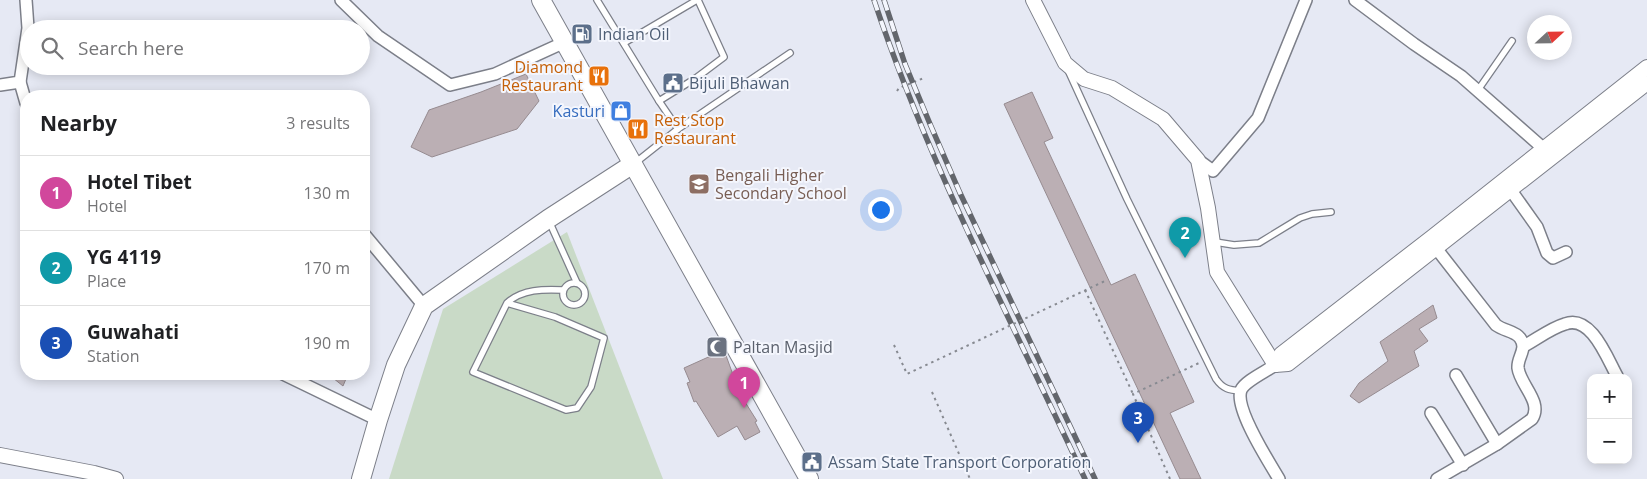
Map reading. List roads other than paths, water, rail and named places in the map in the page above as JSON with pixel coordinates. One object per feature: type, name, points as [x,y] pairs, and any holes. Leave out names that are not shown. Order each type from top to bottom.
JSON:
[{"type":"main road","points":[[541,0],[810,479]]},
{"type":"main road","points":[[361,479],[396,365],[424,306],[548,219],[633,164]]},
{"type":"street","points":[[26,0],[27,20]]},
{"type":"street","points":[[341,0],[362,20]]},
{"type":"street","points":[[1033,0],[1065,63],[1084,79],[1112,88],[1163,119],[1198,160],[1213,170],[1258,118],[1306,0]]},
{"type":"street","points":[[1355,0],[1461,76],[1544,149]]},
{"type":"street","points":[[370,28],[378,36],[450,85],[495,74],[566,42]]},
{"type":"street","points":[[1432,244],[1544,149],[1647,67]]},
{"type":"street","points":[[21,75],[20,82],[22,90]]},
{"type":"street","points":[[0,85],[20,82]]},
{"type":"street","points":[[1279,479],[1246,420],[1240,401],[1241,391],[1246,384],[1275,365],[1282,354],[1510,189],[1647,83]]},
{"type":"street","points":[[1198,160],[1217,272],[1275,365]]},
{"type":"street","points":[[1510,189],[1537,227],[1547,253],[1553,258],[1566,252]]},
{"type":"street","points":[[370,241],[424,306]]},
{"type":"street","points":[[1432,244],[1496,326],[1519,336],[1524,346],[1518,369],[1535,406],[1535,413],[1532,419],[1497,444],[1437,479]]},
{"type":"street","points":[[1524,346],[1565,323],[1575,322],[1582,324],[1596,337],[1616,374]]},
{"type":"street","points":[[1456,375],[1497,444]]},
{"type":"street","points":[[295,380],[378,420]]},
{"type":"street","points":[[1431,413],[1463,465]]},
{"type":"street","points":[[0,455],[116,479]]},
{"type":"lane","points":[[597,0],[678,129]]},
{"type":"lane","points":[[624,43],[697,0],[724,57],[696,78],[659,101]]},
{"type":"lane","points":[[1478,90],[1512,41]]},
{"type":"lane","points":[[633,164],[678,129],[790,53]]},
{"type":"lane","points":[[1065,63],[1127,199],[1206,360],[1221,386],[1228,390],[1241,391]]},
{"type":"lane","points":[[1212,242],[1234,245],[1259,243],[1300,218],[1312,214],[1331,212]]},
{"type":"lane","points":[[548,219],[577,283],[584,289],[584,298],[574,305],[563,299],[563,290],[569,284],[577,283]]},
{"type":"lane","points":[[507,303],[554,317],[604,338],[591,387],[577,408],[566,410],[473,372],[507,303],[514,296],[541,289],[563,290]]},
{"type":"railway","points":[[874,0],[896,62],[946,183],[1085,479]]},
{"type":"railway","points":[[884,0],[905,64],[960,193],[1095,479]]},
{"type":"place","name":"Indian Oil","points":[[582,34]]},
{"type":"place","name":"Diamond Restaurant","points":[[599,76]]},
{"type":"place","name":"Bijuli Bhawan","points":[[673,83]]},
{"type":"place","name":"Kasturi","points":[[621,111]]},
{"type":"place","name":"Rest Stop Restaurant","points":[[638,129]]},
{"type":"place","name":"Bengali Higher Secondary School","points":[[699,184]]},
{"type":"place","name":"YG 4119","points":[[1185,258]]},
{"type":"place","name":"Paltan Masjid","points":[[717,347]]},
{"type":"place","name":"Hotel Tibet","points":[[744,408]]},
{"type":"place","name":"Guwahati","points":[[1138,443]]},
{"type":"place","name":"Assam State Transport Corporation","points":[[812,462]]}]
